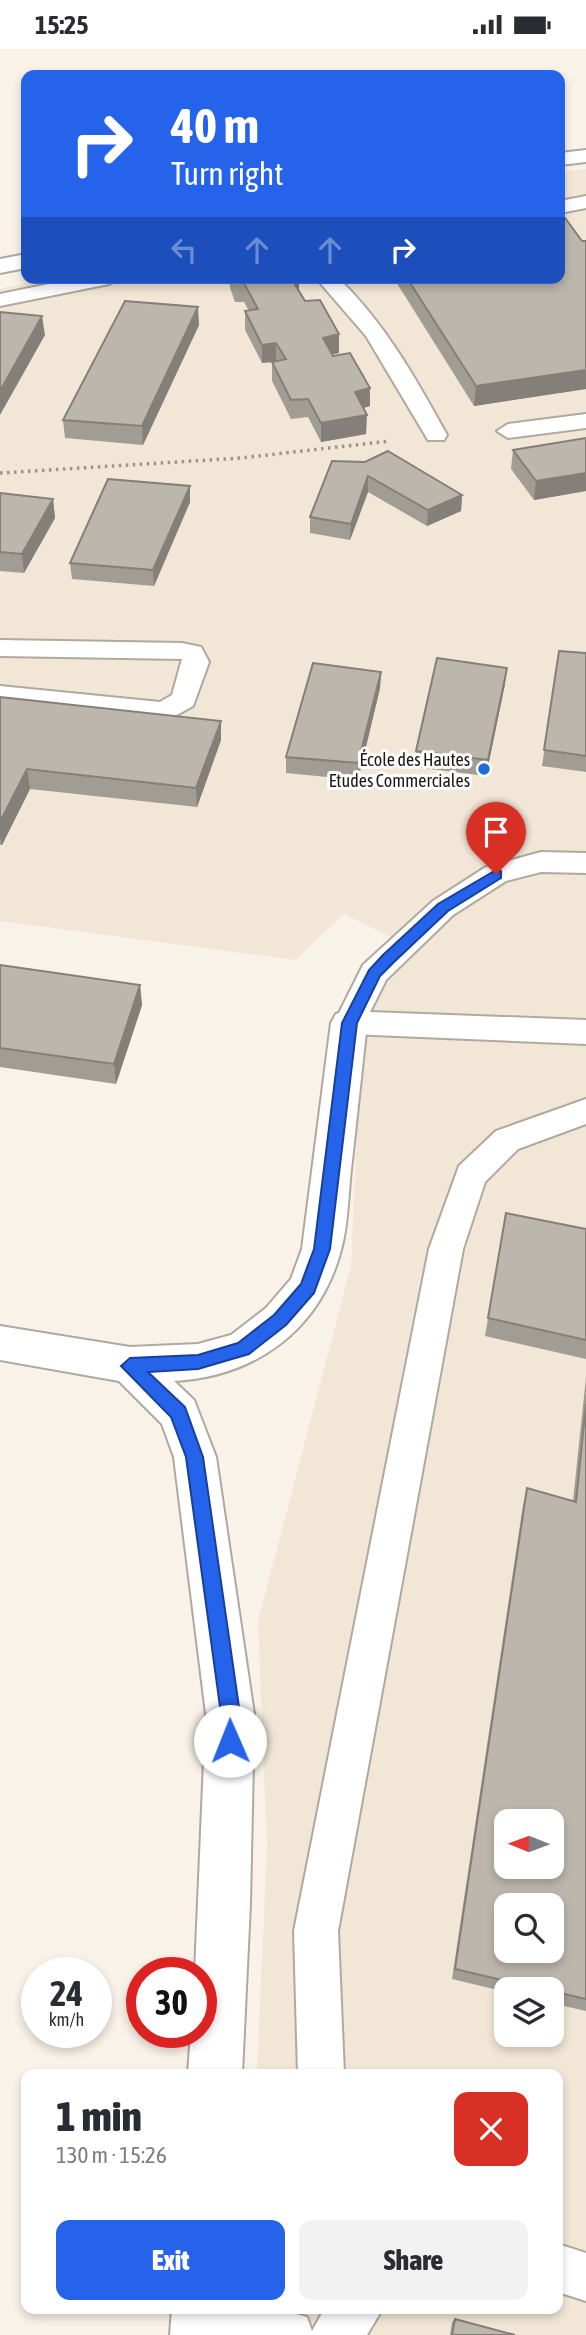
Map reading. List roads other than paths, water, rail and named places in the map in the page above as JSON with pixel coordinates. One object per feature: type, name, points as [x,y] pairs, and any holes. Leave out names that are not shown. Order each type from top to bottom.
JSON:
[{"type":"street","points":[[565,158],[586,156]]},
{"type":"street","points":[[0,266],[21,262]]},
{"type":"street","points":[[0,1343],[130,1366],[198,1362],[243,1349],[280,1320],[308,1288],[322,1249],[349,1023]]},
{"type":"street","points":[[130,1366],[178,1413],[195,1457],[230,1714],[226,1904],[215,2069]]},
{"type":"lane","points":[[565,206],[586,202]]},
{"type":"lane","points":[[0,300],[79,284]]},
{"type":"lane","points":[[333,284],[344,294],[391,353],[436,435]]},
{"type":"lane","points":[[508,431],[586,421]]},
{"type":"lane","points":[[0,648],[182,650],[192,653],[196,662],[184,700],[166,710],[151,711],[0,694]]},
{"type":"lane","points":[[586,863],[541,862],[496,874],[443,908],[374,973],[349,1023],[586,1032]]},
{"type":"lane","points":[[321,2069],[316,1931],[446,1249],[471,1175],[507,1140],[586,1111]]},
{"type":"lane","points":[[563,2270],[586,2277]]},
{"type":"lane","points":[[330,2314],[332,2335]]},
{"type":"lane","points":[[332,2335],[352,2314]]},
{"type":"lane","points":[[200,2323],[289,2335]]},
{"type":"place","name":"École des Hautes Etudes Commerciales","points":[[484,769]]}]
